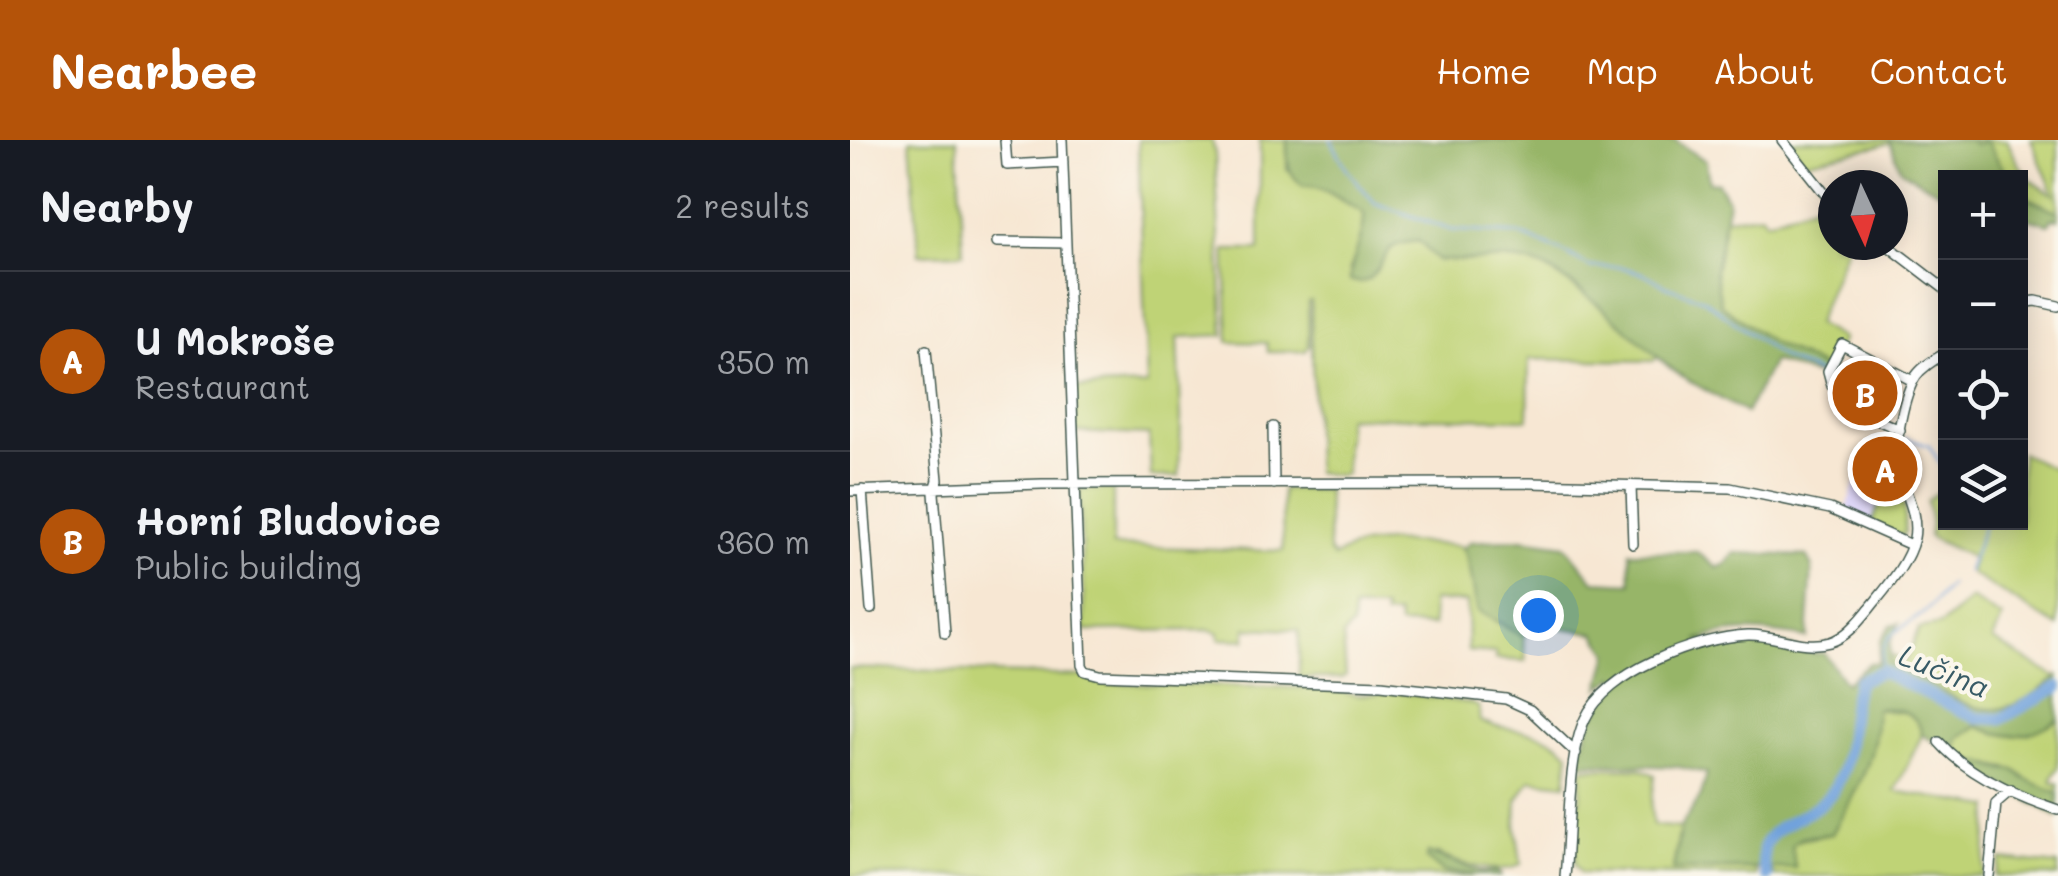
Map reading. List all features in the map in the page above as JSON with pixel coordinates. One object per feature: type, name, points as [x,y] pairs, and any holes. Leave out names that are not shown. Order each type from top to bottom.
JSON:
[{"type":"street","points":[[1005,140],[1007,166],[1063,162]]},
{"type":"street","points":[[1062,140],[1082,664],[1091,675],[1380,686],[1506,699],[1530,710],[1576,753]]},
{"type":"street","points":[[1782,140],[1818,185]]},
{"type":"street","points":[[997,242],[1065,242]]},
{"type":"street","points":[[1906,260],[1938,284]]},
{"type":"street","points":[[2028,302],[2058,306]]},
{"type":"street","points":[[1900,430],[1882,422],[1832,386],[1828,371],[1842,344],[1913,382]]},
{"type":"street","points":[[926,350],[938,480],[935,488],[945,633]]},
{"type":"street","points":[[1565,876],[1576,753],[1584,720],[1610,686],[1640,668],[1720,638],[1767,636],[1814,644],[1842,636],[1870,608],[1904,562],[1912,545],[1913,514],[1898,466],[1900,430],[1913,382],[1921,370],[1938,358]]},
{"type":"street","points":[[1273,426],[1274,484]]},
{"type":"street","points":[[850,491],[1074,484],[1730,488],[1830,509],[1912,545]]},
{"type":"street","points":[[1631,486],[1633,544]]},
{"type":"street","points":[[862,490],[871,609]]},
{"type":"street","points":[[1938,742],[1973,771],[2058,810]]},
{"type":"street","points":[[1989,876],[1996,803],[2011,790]]},
{"type":"shaded area","points":[[1855,482],[1903,503],[1905,533],[1901,536],[1845,512]]},
{"type":"green space","points":[[910,140],[957,140],[963,253],[919,254]]},
{"type":"green space","points":[[1138,140],[1212,140],[1215,154],[1224,335],[1178,337],[1179,476],[1151,477],[1149,435],[1075,432],[1075,388],[1147,385]]},
{"type":"green space","points":[[1260,140],[1287,140],[1287,169],[1364,213],[1365,232],[1350,269],[1400,243],[1419,241],[1437,260],[1532,263],[1599,305],[1657,358],[1529,359],[1528,419],[1347,417],[1345,474],[1315,472],[1311,301],[1309,346],[1305,351],[1268,352],[1267,343],[1229,342],[1225,250],[1260,250]]},
{"type":"green space","points":[[1287,140],[1674,140],[1706,161],[1709,182],[1718,183],[1728,200],[1715,272],[1721,305],[1772,343],[1826,369],[1822,375],[1813,375],[1773,361],[1746,413],[1669,367],[1580,290],[1545,268],[1507,260],[1437,260],[1419,241],[1393,247],[1365,281],[1350,280],[1364,213],[1327,191],[1297,181],[1289,166]]},
{"type":"green space","points":[[1889,140],[1970,140],[1975,145],[1986,140],[2004,170],[1938,170],[1938,192],[1908,174],[1908,170],[1901,170]]},
{"type":"green space","points":[[1949,140],[2007,140],[2022,170],[1983,170]]},
{"type":"green space","points":[[2031,140],[2058,140],[2058,219],[2028,203],[2028,176],[2054,194]]},
{"type":"green space","points":[[1790,142],[1891,143],[1804,162]]},
{"type":"green space","points":[[2028,198],[2058,212],[2058,219],[2052,218],[2049,224],[2028,218]]},
{"type":"green space","points":[[1818,203],[1818,260],[1841,260],[1816,324],[1842,339],[1826,369],[1772,343],[1721,305],[1715,272],[1725,218],[1762,214],[1766,221]]},
{"type":"green space","points":[[2028,456],[2058,471],[2058,627],[1970,573],[1973,558],[1929,537],[1927,501],[1938,492],[1938,530],[2028,530]]},
{"type":"green space","points":[[1079,489],[1113,489],[1113,546],[1283,551],[1282,489],[1327,490],[1329,551],[1334,557],[1379,543],[1460,546],[1467,554],[1478,611],[1523,636],[1526,661],[1496,659],[1496,653],[1468,651],[1467,602],[1432,601],[1433,626],[1399,625],[1398,615],[1384,616],[1384,609],[1353,609],[1352,626],[1343,636],[1346,675],[1342,678],[1299,678],[1299,630],[1246,628],[1246,640],[1219,639],[1219,633],[1210,630],[1085,631]]},
{"type":"green space","points":[[1883,495],[1904,504],[1905,533],[1901,536],[1872,523]]},
{"type":"green space","points":[[1522,539],[1565,545],[1594,581],[1631,583],[1630,552],[1697,552],[1717,568],[1735,553],[1806,556],[1812,567],[1807,638],[1752,632],[1724,633],[1697,640],[1767,641],[1824,653],[1845,683],[1869,663],[1878,663],[1881,640],[1891,625],[1899,623],[1890,642],[1890,664],[1954,698],[1989,709],[2009,707],[2058,676],[2058,719],[2018,735],[1998,734],[1977,726],[1958,738],[1956,748],[1937,737],[1933,741],[1922,735],[1916,720],[1905,712],[1876,709],[1869,759],[1856,789],[1832,834],[1803,837],[1792,845],[1795,868],[1673,870],[1681,826],[1701,796],[1707,773],[1679,767],[1579,763],[1592,720],[1620,684],[1615,677],[1600,688],[1609,653],[1595,633],[1543,625],[1523,636],[1478,611],[1463,548],[1470,542]]},
{"type":"green space","points":[[1971,599],[2002,618],[1993,640],[2057,678],[2024,702],[1988,709],[1954,699],[1889,664],[1889,655],[1905,661],[1919,629],[1941,625]]},
{"type":"green space","points":[[850,668],[1083,676],[1100,683],[1323,688],[1357,695],[1395,692],[1471,703],[1479,707],[1480,721],[1538,734],[1559,744],[1569,753],[1566,784],[1530,780],[1517,801],[1521,864],[1492,869],[1436,853],[1449,872],[1473,876],[850,876]]},
{"type":"green space","points":[[1875,709],[1909,713],[1918,720],[1922,735],[1895,791],[1990,807],[1983,876],[1774,876],[1771,868],[1795,868],[1791,849],[1795,841],[1832,834],[1869,759]]},
{"type":"green space","points":[[2058,719],[2058,767],[2052,779],[2058,783],[2058,793],[2014,770],[1968,759],[1956,748],[1957,738],[1978,726],[2018,733],[2039,729]]},
{"type":"green space","points":[[1976,763],[2014,770],[2058,793],[2058,817],[1978,772]]},
{"type":"green space","points":[[1585,768],[1641,769],[1655,775],[1653,825],[1680,828],[1673,870],[1756,869],[1757,876],[1581,873],[1575,864]]},
{"type":"green space","points":[[1428,853],[1482,872],[1499,871],[1501,876],[1444,872],[1426,859]]},
{"type":"green space","points":[[2001,859],[2058,865],[2058,876],[1995,876]]},
{"type":"waterway","points":[[1331,140],[1348,171],[1375,203],[1451,230],[1518,234],[1590,267],[1621,267],[1645,274],[1705,300],[1782,358],[1822,375]]},
{"type":"waterway","points":[[1905,438],[1929,446],[1938,460]]},
{"type":"waterway","points":[[1968,571],[1982,530]]},
{"type":"waterway","points":[[1881,671],[1890,636],[1925,612],[1950,585]]},
{"type":"waterway","name":"Lučina","points":[[1767,876],[1763,859],[1770,836],[1814,809],[1835,788],[1846,758],[1858,681],[1881,671],[1977,718],[2001,719],[2058,687]]},
{"type":"place","name":"Horní Bludovice","points":[[1865,393]]},
{"type":"place","name":"U Mokroše","points":[[1885,469]]}]
